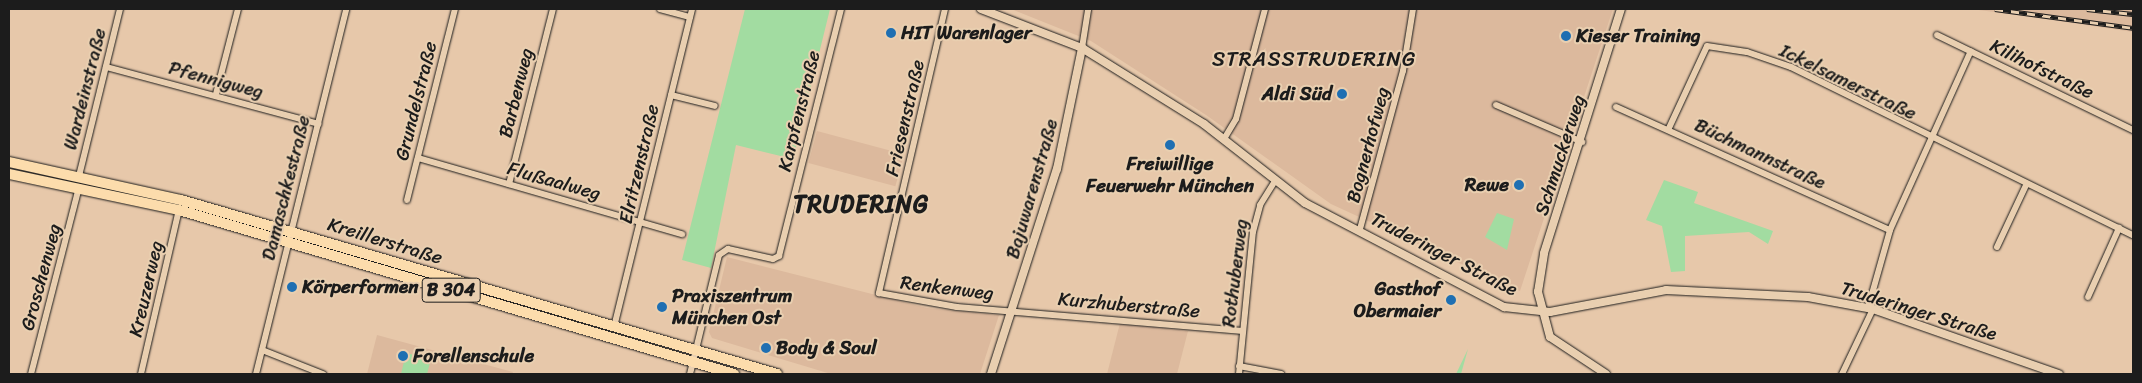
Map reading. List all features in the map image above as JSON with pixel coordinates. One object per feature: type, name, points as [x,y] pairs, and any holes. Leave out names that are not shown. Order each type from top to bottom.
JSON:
[{"type":"main road","name":"Kreillerstraße","points":[[9,162],[179,210],[288,244],[734,374]]},
{"type":"main road","name":"Kreillerstraße","points":[[9,174],[79,181],[291,231],[777,374]]},
{"type":"street","name":"Wardeinstraße","points":[[79,181],[120,9]]},
{"type":"street","points":[[216,94],[238,9]]},
{"type":"street","name":"Damaschkestraße","points":[[256,374],[346,9]]},
{"type":"street","name":"Grundelstraße","points":[[407,200],[454,9]]},
{"type":"street","name":"Barbenweg","points":[[509,184],[553,9]]},
{"type":"street","points":[[660,9],[690,17]]},
{"type":"street","name":"Elritzenstraße","points":[[614,327],[692,9]]},
{"type":"street","name":"Karpfenstraße","points":[[690,374],[719,255],[728,249],[773,259],[779,256],[840,9]]},
{"type":"street","name":"Friesenstraße","points":[[879,293],[945,9]]},
{"type":"street","name":"Truderinger Straße","points":[[981,9],[1082,48],[1224,139],[1275,181],[1316,210],[1360,229],[1494,302],[1540,312],[1645,292],[1691,289],[1808,297],[1870,309],[2060,374]]},
{"type":"street","name":"Bajuwarenstraße","points":[[991,374],[1058,169],[1088,9]]},
{"type":"street","points":[[1224,139],[1236,119],[1265,9]]},
{"type":"street","name":"Bognerhofweg","points":[[1360,229],[1403,71],[1413,9]]},
{"type":"street","name":"Schmuckerweg","points":[[1540,312],[1540,269],[1582,142],[1620,9]]},
{"type":"street","name":"Kilihofstraße","points":[[1937,35],[2133,130]]},
{"type":"street","name":"Ickelsamerstraße","points":[[1669,128],[1707,46],[1713,45],[1791,67],[1930,139],[2133,235]]},
{"type":"street","points":[[1842,374],[1870,309],[1890,230],[1971,50]]},
{"type":"street","name":"Pfennigweg","points":[[106,67],[216,94],[318,124]]},
{"type":"street","points":[[671,95],[715,106]]},
{"type":"street","points":[[1496,105],[1582,142]]},
{"type":"street","name":"Büchmannstraße","points":[[1616,107],[1669,128],[1890,230]]},
{"type":"street","name":"Flußaalweg","points":[[418,158],[682,234]]},
{"type":"street","name":"Groschenweg","points":[[31,374],[79,181]]},
{"type":"street","name":"Rothuberweg","points":[[1239,374],[1253,232],[1260,205],[1275,181]]},
{"type":"street","points":[[1998,246],[2026,184]]},
{"type":"street","name":"Kreuzerweg","points":[[141,374],[179,210]]},
{"type":"street","points":[[2088,297],[2119,228]]},
{"type":"street","name":"Renkenweg","points":[[879,293],[1012,311]]},
{"type":"street","name":"Kurzhuberstraße","points":[[1012,311],[1243,331]]},
{"type":"street","points":[[1540,312],[1550,337],[1606,374]]},
{"type":"street","points":[[262,350],[323,374]]},
{"type":"street","points":[[1240,366],[1280,374]]},
{"type":"shaded area","points":[[1011,9],[1613,9],[1520,291],[1331,204],[1206,115],[1091,41]]},
{"type":"shaded area","points":[[1971,9],[2133,9],[2133,32],[2025,16]]},
{"type":"shaded area","points":[[817,131],[904,154],[895,186],[808,163]]},
{"type":"shaded area","points":[[727,257],[927,308],[999,315],[980,374],[831,374],[712,338],[709,332]]},
{"type":"shaded area","points":[[1120,323],[1188,331],[1177,374],[1107,374]]},
{"type":"shaded area","name":"Forellenschule","points":[[377,335],[513,372],[512,374],[367,374]]},
{"type":"green space","points":[[745,9],[830,9],[793,159],[736,145],[711,268],[682,260]]},
{"type":"green space","points":[[1664,180],[1698,192],[1694,203],[1773,231],[1768,244],[1749,232],[1685,236],[1685,271],[1671,272],[1662,226],[1646,220]]},
{"type":"green space","points":[[1497,213],[1514,219],[1507,250],[1485,237]]},
{"type":"green space","points":[[1468,349],[1461,374],[1456,374]]},
{"type":"green space","points":[[406,353],[431,359],[427,374],[401,374]]},
{"type":"railway","points":[[1995,9],[2133,28]]},
{"type":"railway","points":[[2087,9],[2133,14]]},
{"type":"place","name":"HIT Warenlager","points":[[891,33]]},
{"type":"place","name":"Kieser Training","points":[[1566,36]]},
{"type":"place","name":"Aldi Süd","points":[[1342,94]]},
{"type":"place","name":"Freiwillige Feuerwehr München","points":[[1170,145]]},
{"type":"place","name":"Rewe","points":[[1519,185]]},
{"type":"place","name":"Körperformen","points":[[292,287]]},
{"type":"place","name":"Gasthof Obermaier","points":[[1451,300]]},
{"type":"place","name":"Praxiszentrum München Ost","points":[[662,307]]},
{"type":"place","name":"Body & Soul","points":[[766,348]]},
{"type":"place","name":"Forellenschule","points":[[403,356]]},
{"type":"district","name":"STRASSTRUDERING","points":[[1314,59]]},
{"type":"district","name":"TRUDERING","points":[[861,205]]}]
